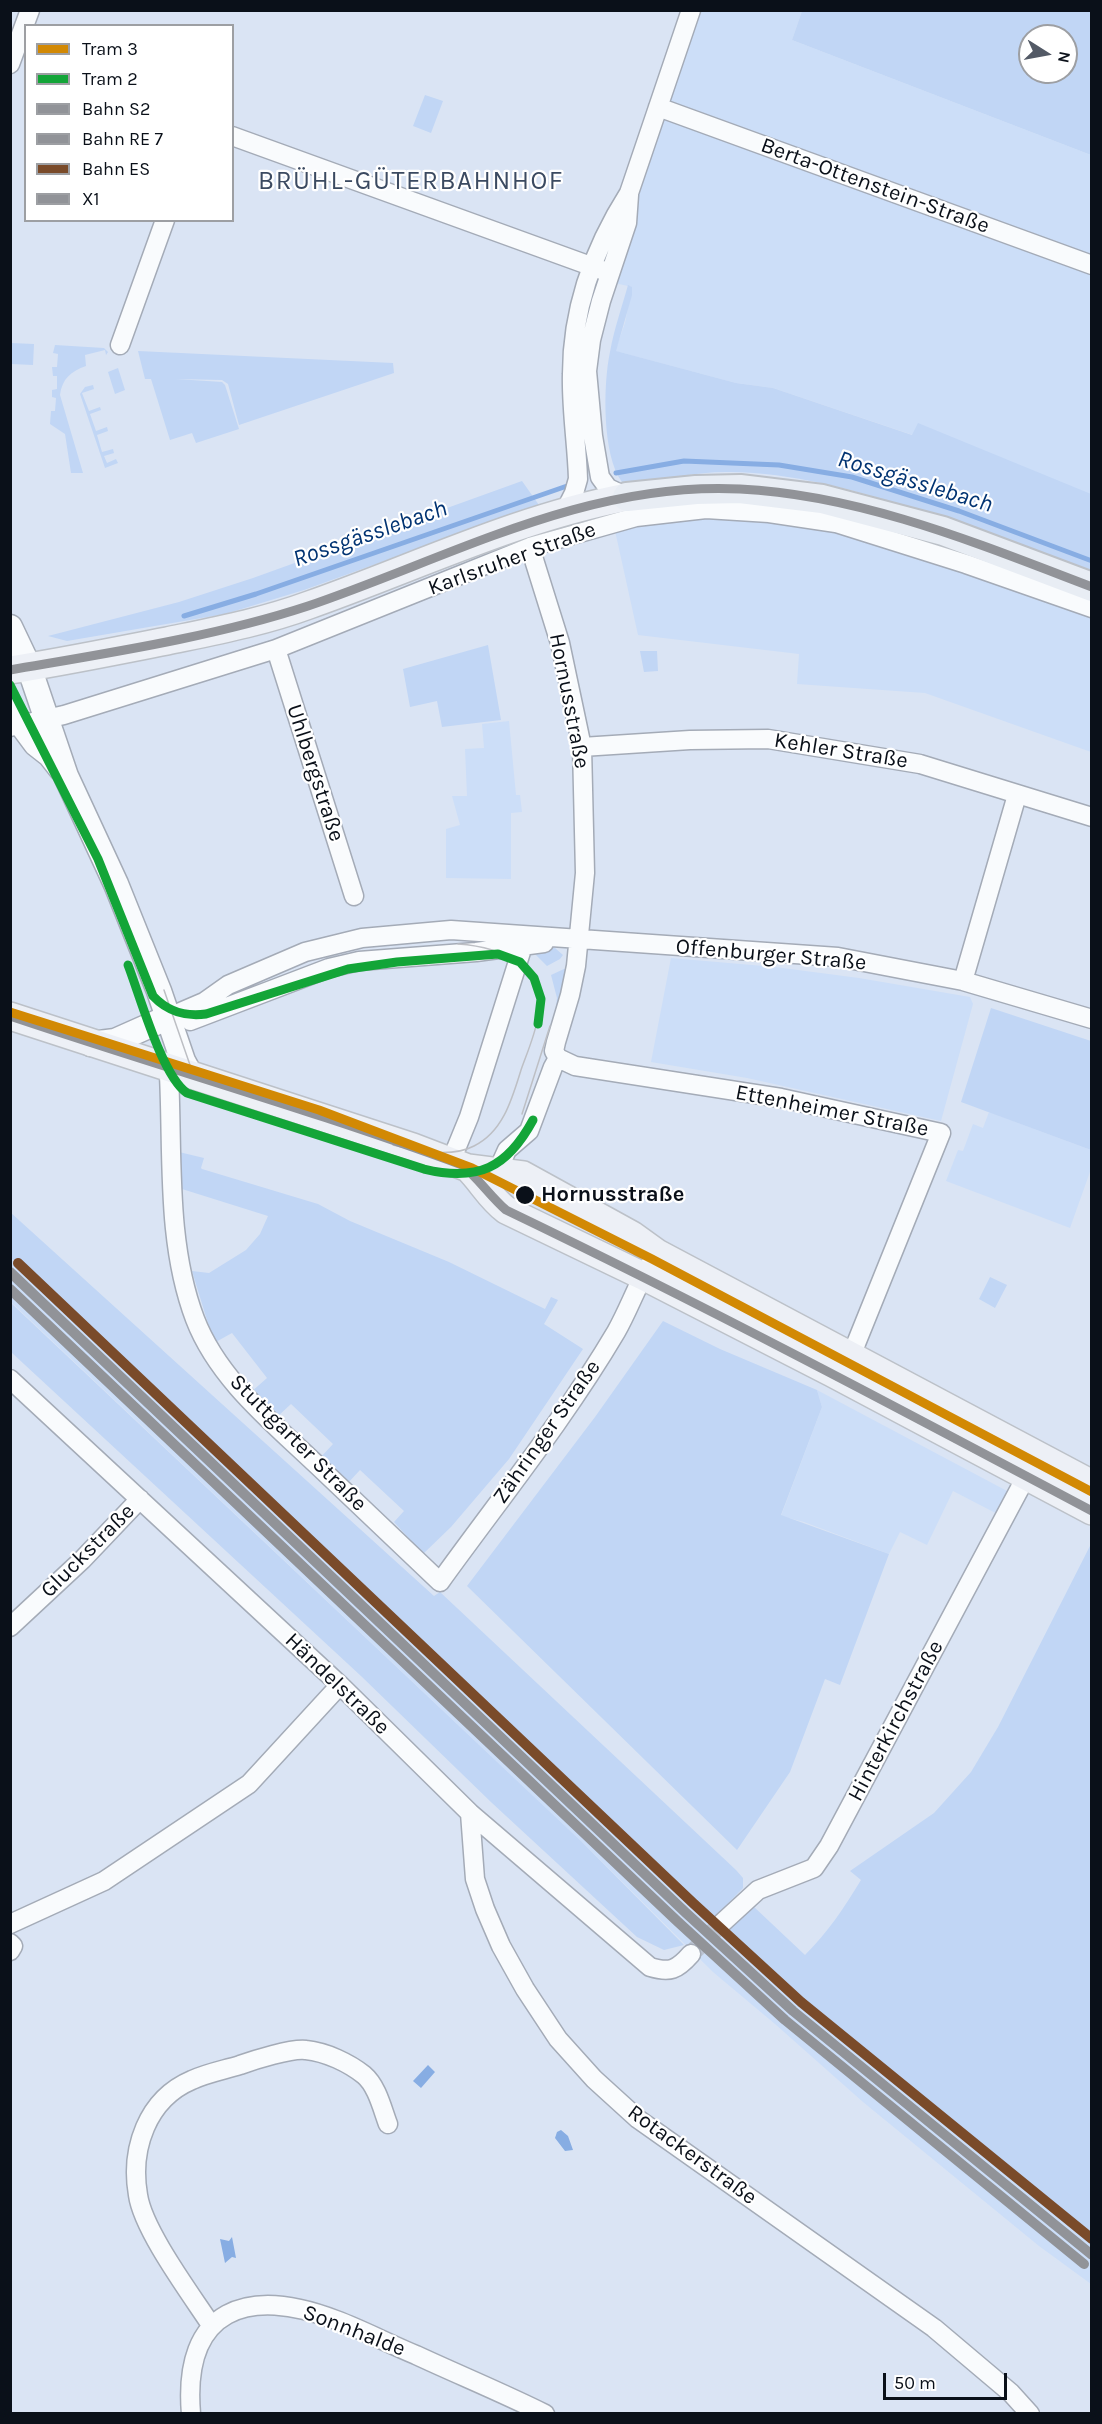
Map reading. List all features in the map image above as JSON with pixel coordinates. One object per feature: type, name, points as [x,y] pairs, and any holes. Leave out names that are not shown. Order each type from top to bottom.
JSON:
[{"type":"highway","points":[[627,497],[696,490],[740,489],[822,499],[943,531],[1092,587]]},
{"type":"main road","points":[[20,668],[235,627],[271,617],[307,606],[453,550],[566,511],[627,497]]},
{"type":"main road","points":[[10,627],[20,668],[48,719],[66,776],[116,884],[176,1047]]},
{"type":"main road","points":[[14,720],[36,744],[50,755],[66,776]]},
{"type":"main road","points":[[10,1016],[91,1044],[176,1047]]},
{"type":"main road","points":[[91,1044],[115,1041],[176,1047],[393,1140],[460,1165],[479,1179],[498,1172],[529,1178],[632,1235],[657,1253],[1092,1484]]},
{"type":"main road","points":[[498,1172],[506,1210],[643,1276],[1092,1511]]},
{"type":"street","points":[[566,511],[578,479],[572,373],[578,308],[592,266],[613,219],[629,193],[691,10]]},
{"type":"street","points":[[15,59],[24,30]]},
{"type":"street","name":"Berta-Ottenstein-Straße","points":[[658,107],[1092,265]]},
{"type":"street","points":[[234,137],[610,273]]},
{"type":"street","points":[[627,497],[608,488],[600,477],[587,371],[591,340],[627,223],[629,193]]},
{"type":"street","points":[[120,345],[164,222]]},
{"type":"street","name":"Karlsruher Straße","points":[[14,720],[48,719],[276,650],[530,547],[636,517],[706,509],[769,513],[836,523],[901,542],[1092,608]]},
{"type":"street","name":"Hornusstraße","points":[[498,1172],[529,1131],[558,1058],[554,1052],[573,984],[585,873],[582,747],[560,642],[530,547]]},
{"type":"street","name":"Uhlbergstraße","points":[[276,650],[354,896]]},
{"type":"street","name":"Kehler Straße","points":[[582,747],[690,740],[768,739],[920,764],[1092,817]]},
{"type":"street","points":[[963,981],[1017,795]]},
{"type":"street","name":"Offenburger Straße","points":[[176,1047],[204,1002],[228,985],[361,930],[451,930],[525,940],[578,939],[838,957],[963,981],[1092,1019]]},
{"type":"street","points":[[460,1165],[469,1117],[525,940]]},
{"type":"street","name":"Offenburger Straße","points":[[176,1047],[257,994],[329,968],[359,961],[468,953],[525,940]]},
{"type":"street","name":"Stuttgarter Straße","points":[[176,1047],[173,1196],[178,1248],[186,1291],[196,1320],[212,1352],[248,1400],[440,1582]]},
{"type":"street","name":"Ettenheimer Straße","points":[[558,1058],[574,1066],[781,1098],[941,1133],[851,1356]]},
{"type":"street","name":"Zähringer Straße","points":[[440,1582],[527,1465],[615,1334],[643,1276],[657,1253]]},
{"type":"street","name":"Händelstraße","points":[[10,1379],[340,1685],[470,1813],[650,1967],[664,1971],[674,1970],[691,1954]]},
{"type":"street","name":"Hinterkirchstraße","points":[[722,1923],[751,1894],[814,1868],[829,1846],[1027,1475]]},
{"type":"street","name":"Gluckstraße","points":[[10,1627],[82,1560],[140,1499]]},
{"type":"street","points":[[10,1924],[104,1881],[249,1784],[340,1685]]},
{"type":"street","name":"Rotackerstraße","points":[[470,1813],[474,1879],[501,1946],[525,1989],[558,2038],[594,2079],[638,2119],[934,2328],[1011,2393],[1029,2414]]},
{"type":"street","points":[[10,1943],[13,1946],[10,1952]]},
{"type":"street","points":[[191,2414],[193,2367],[200,2343],[211,2325],[150,2228],[138,2196],[135,2160],[145,2126],[156,2109],[170,2093],[191,2080],[257,2059],[304,2049],[330,2056],[366,2076],[376,2093],[388,2124]]},
{"type":"street","name":"Sonnhalde","points":[[211,2325],[228,2312],[248,2307],[298,2309],[335,2319],[545,2414]]},
{"type":"shaded area","points":[[687,11],[802,11],[792,40],[1091,155],[1091,495],[773,388],[736,383],[615,351],[625,323],[632,287],[585,276],[656,100]]},
{"type":"shaded area","points":[[802,11],[1091,11],[1091,155],[792,40]]},
{"type":"shaded area","points":[[425,95],[443,101],[431,133],[413,126]]},
{"type":"shaded area","points":[[628,285],[632,287],[632,295],[616,351],[736,383],[773,388],[912,435],[918,423],[1091,494],[1091,577],[960,526],[868,495],[822,483],[776,475],[731,472],[695,474],[636,483],[622,482],[615,470],[611,455],[605,400],[612,343]]},
{"type":"shaded area","points":[[11,343],[34,344],[33,365],[11,364]]},
{"type":"shaded area","points":[[55,345],[104,348],[108,352],[106,355],[105,350],[85,355],[86,366],[68,376],[61,389],[60,395],[83,473],[71,473],[65,434],[50,424],[51,411],[55,411],[56,398],[52,397],[52,390],[57,389],[57,376],[53,376],[52,367],[57,367],[58,354],[53,353]]},
{"type":"shaded area","points":[[138,351],[393,363],[394,373],[239,425],[228,384],[222,380],[176,379],[222,382],[225,385],[239,429],[196,443],[192,433],[170,440],[151,379],[145,379]]},
{"type":"shaded area","points":[[118,368],[125,390],[115,394],[108,372]]},
{"type":"shaded area","points":[[93,385],[94,389],[82,393],[89,411],[100,407],[101,410],[90,414],[96,431],[107,427],[108,431],[97,435],[102,452],[113,449],[114,453],[104,456],[107,463],[116,459],[118,463],[105,468],[80,394],[85,387]]},
{"type":"shaded area","points":[[522,481],[539,505],[304,590],[225,614],[67,641],[48,636],[179,602],[253,578]]},
{"type":"shaded area","points":[[672,503],[939,541],[1091,597],[1091,752],[925,693],[797,684],[799,654],[638,635],[612,517]]},
{"type":"shaded area","points":[[488,645],[501,720],[442,727],[437,701],[410,707],[403,669]]},
{"type":"shaded area","points":[[640,651],[657,651],[658,671],[644,672]]},
{"type":"shaded area","points":[[509,721],[516,795],[520,795],[522,812],[511,813],[511,879],[446,878],[446,829],[460,825],[452,796],[467,796],[465,749],[484,748],[482,724]]},
{"type":"shaded area","points":[[549,947],[555,948],[563,955],[547,966],[533,952]]},
{"type":"shaded area","points":[[671,958],[775,967],[859,978],[970,997],[973,1004],[941,1121],[747,1078],[651,1062]]},
{"type":"shaded area","points":[[568,969],[555,1018],[557,998],[551,975]]},
{"type":"shaded area","points":[[991,1008],[1091,1041],[1091,1150],[961,1102]]},
{"type":"shaded area","points":[[989,1112],[1091,1150],[1091,1169],[1070,1228],[946,1181],[958,1150],[963,1151],[973,1124],[983,1128]]},
{"type":"shaded area","points":[[179,1152],[204,1158],[202,1169],[318,1204],[350,1221],[449,1262],[545,1309],[551,1297],[558,1300],[544,1324],[583,1349],[509,1459],[451,1527],[423,1554],[394,1522],[404,1511],[360,1470],[347,1484],[320,1458],[333,1444],[291,1404],[277,1417],[250,1393],[267,1378],[232,1333],[214,1343],[192,1271],[209,1273],[246,1250],[260,1234],[268,1216],[182,1189]]},
{"type":"shaded area","points":[[10,1212],[434,1596],[440,1592],[736,1870],[743,1878],[743,1888],[713,1919],[404,1631],[11,1258]]},
{"type":"shaded area","points":[[10,1258],[739,1945],[1091,2245],[1091,2284],[1039,2246],[863,2102],[713,1972],[581,1841],[11,1302]]},
{"type":"shaded area","points":[[990,1277],[1007,1285],[995,1308],[979,1299]]},
{"type":"shaded area","points":[[10,1302],[581,1841],[684,1945],[664,1950],[637,1937],[492,1803],[361,1676],[11,1352]]},
{"type":"shaded area","points":[[663,1321],[720,1349],[817,1390],[822,1407],[781,1515],[889,1554],[840,1685],[825,1679],[790,1772],[737,1850],[467,1586],[595,1417]]},
{"type":"shaded area","points":[[817,1390],[1024,1500],[1011,1521],[953,1491],[927,1545],[900,1532],[889,1554],[804,1522],[781,1516],[822,1407]]},
{"type":"shaded area","points":[[1091,1544],[1091,2245],[985,2157],[726,1933],[753,1906],[805,1955],[821,1938],[861,1880],[850,1871],[934,1813],[971,1772],[998,1727]]},
{"type":"water","points":[[428,2065],[435,2072],[421,2088],[413,2081]]},
{"type":"water","points":[[561,2130],[568,2136],[573,2150],[565,2151],[555,2138],[557,2132]]},
{"type":"water","points":[[232,2237],[236,2258],[232,2257],[225,2263],[220,2239],[229,2241]]},
{"type":"waterway","name":"Rossgässlebach","points":[[616,473],[684,461],[779,465],[852,477],[959,511],[1092,561]]},
{"type":"waterway","name":"Rossgässlebach","points":[[184,616],[256,594],[567,486]]},
{"type":"tunnel","points":[[691,1954],[722,1923]]},
{"type":"tram line","name":"2","points":[[10,685],[98,859],[153,996],[164,1006],[184,1014],[206,1014],[348,969],[397,962],[498,954],[520,962],[534,978],[541,999],[538,1024]]},
{"type":"tram line","points":[[393,1145],[445,1153],[465,1150],[484,1140],[505,1114],[533,1037],[538,1017],[539,999],[535,984],[528,972],[517,962],[490,949],[458,944]]},
{"type":"tram line","name":"2","points":[[128,965],[161,1053],[178,1084],[187,1093],[424,1169],[443,1173],[475,1172],[501,1160],[513,1150],[533,1120]]},
{"type":"tram line","points":[[164,990],[190,1065],[198,1072]]},
{"type":"tram line","name":"3","points":[[10,1012],[319,1110],[472,1168],[652,1259],[1092,1492]]},
{"type":"tram line","points":[[522,1114],[550,1026]]},
{"type":"rail line","name":"ES","points":[[18,1263],[693,1903],[801,2002],[1092,2239]]},
{"type":"rail line","name":"S2","points":[[10,1272],[685,1912],[793,2011],[1092,2255]]},
{"type":"transit line","name":"X1","points":[[10,670],[236,627],[308,606],[519,526],[627,497],[683,490],[740,489],[786,493],[875,511],[1006,554],[1092,587]]},
{"type":"transit line","name":"X1","points":[[10,1016],[350,1126],[462,1165],[506,1210],[727,1320],[1092,1511]]},
{"type":"transit line","points":[[10,1289],[677,1921],[785,2020],[1084,2264]]},
{"type":"place","name":"Hornusstraße","points":[[525,1195]]},
{"type":"district","name":"BRÜHL-GÜTERBAHNHOF","points":[[411,182]]}]
